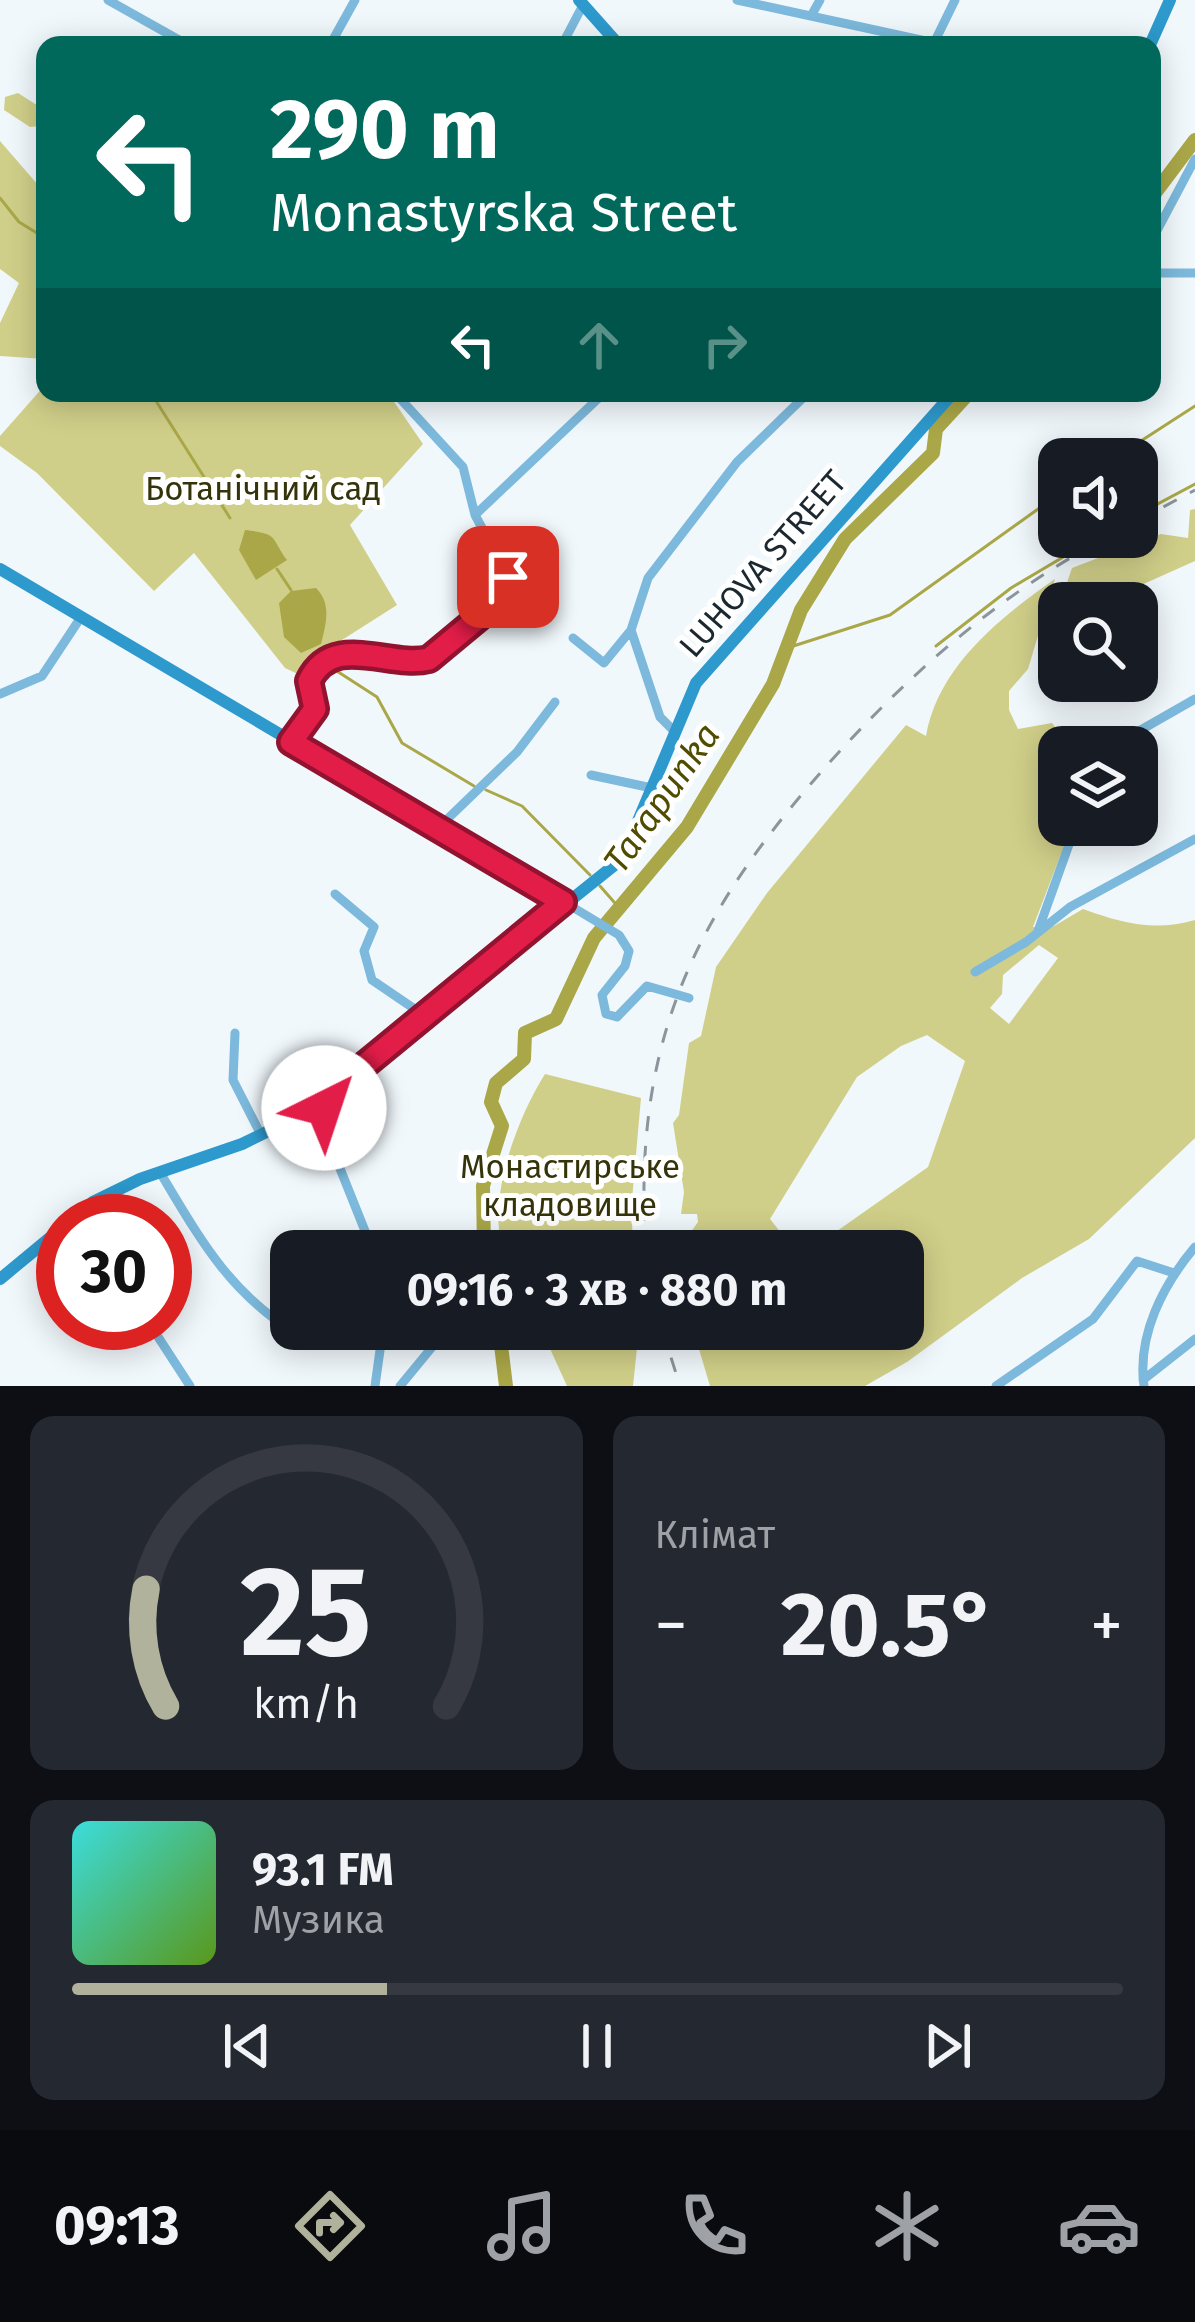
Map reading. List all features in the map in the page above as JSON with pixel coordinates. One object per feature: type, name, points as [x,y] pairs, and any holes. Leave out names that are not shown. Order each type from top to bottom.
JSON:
[{"type":"street","points":[[108,0],[172,36]]},
{"type":"street","points":[[335,36],[355,0]]},
{"type":"street","points":[[737,0],[900,36]]},
{"type":"street","points":[[811,16],[820,0]]},
{"type":"street","points":[[935,36],[955,0]]},
{"type":"street","points":[[1154,36],[1170,0]]},
{"type":"street","points":[[566,36],[582,1],[611,36]]},
{"type":"street","points":[[163,36],[165,32]]},
{"type":"street","points":[[1161,224],[1195,159]]},
{"type":"street","points":[[1161,273],[1195,273]]},
{"type":"street","points":[[291,742],[315,709],[309,681],[323,662],[352,654],[429,659],[488,610],[508,577],[475,515],[464,467],[403,402]]},
{"type":"street","points":[[475,515],[594,402]]},
{"type":"street","points":[[573,638],[604,662],[631,630],[656,562],[737,462],[799,402]]},
{"type":"street","name":"LUHOVA STREET","points":[[112,1194],[261,1135],[322,1100],[422,1014],[622,859],[672,729],[696,683],[737,631],[945,402]]},
{"type":"street","points":[[0,569],[615,933],[629,951],[625,965],[602,995],[606,1014],[617,1017],[646,986],[689,998]]},
{"type":"street","points":[[0,694],[42,676],[81,617]]},
{"type":"street","points":[[631,630],[660,717],[672,729]]},
{"type":"street","points":[[1148,726],[1195,699]]},
{"type":"street","points":[[438,828],[517,752],[555,702]]},
{"type":"street","points":[[592,775],[652,788]]},
{"type":"street","points":[[975,972],[1195,839]]},
{"type":"street","points":[[1038,931],[1068,846]]},
{"type":"street","points":[[335,894],[374,927],[364,951],[372,980],[422,1014]]},
{"type":"street","points":[[235,1033],[233,1081],[261,1135]]},
{"type":"street","points":[[322,1100],[333,1150],[365,1230]]},
{"type":"street","points":[[161,1174],[234,1285],[270,1317]]},
{"type":"street","points":[[1143,1383],[1144,1335],[1174,1274],[1195,1247]]},
{"type":"street","points":[[0,1279],[36,1249]]},
{"type":"street","points":[[996,1386],[1014,1381],[1093,1319],[1137,1262],[1174,1274]]},
{"type":"street","points":[[1143,1383],[1195,1339]]},
{"type":"street","points":[[167,1350],[190,1386]]},
{"type":"street","points":[[375,1386],[380,1350]]},
{"type":"street","points":[[400,1386],[430,1350]]},
{"type":"green space","points":[[18,93],[36,105],[36,126],[4,110],[5,97]]},
{"type":"green space","points":[[0,141],[36,183],[36,358],[0,356],[0,323],[19,283],[0,269]]},
{"type":"green space","name":"Ботанічний сад","points":[[36,395],[36,402],[394,402],[423,444],[350,525],[397,605],[331,647],[302,676],[285,668],[194,553],[154,591],[37,473],[0,446],[0,436]]},
{"type":"green space","points":[[1195,509],[1195,561],[1148,582],[1067,582],[1072,568],[1098,558],[1158,558],[1158,535],[1188,538],[1190,510]]},
{"type":"green space","points":[[1038,591],[1038,636],[1028,669],[1009,691],[1009,710],[1018,729],[1052,723],[1054,726],[1038,726],[1038,846],[1064,846],[1033,927],[1054,926],[1083,909],[1138,924],[1195,920],[1195,1138],[1089,1239],[1022,1278],[924,1350],[924,1230],[838,1230],[928,1167],[965,1061],[927,1035],[901,1046],[857,1077],[770,1219],[779,1230],[692,1230],[697,1214],[681,1214],[684,1192],[673,1123],[679,1115],[689,1043],[701,1036],[716,967],[767,893],[906,725],[926,736],[943,688],[993,628]],"holes":[[[1039,945],[1058,958],[1009,1024],[990,1008],[1002,994],[1003,975]]]},
{"type":"green space","name":"Монастирське кладовище","points":[[545,1074],[641,1098],[632,1230],[499,1230],[507,1160]]},
{"type":"green space","points":[[551,1350],[637,1350],[633,1386],[567,1386]]},
{"type":"green space","points":[[699,1350],[923,1350],[865,1386],[710,1386]]},
{"type":"shaded area","points":[[245,530],[269,535],[287,560],[256,580],[239,550]]},
{"type":"shaded area","points":[[316,588],[326,607],[323,637],[321,644],[301,653],[284,637],[279,603],[291,591]]},
{"type":"waterway","name":"Tarapunka","points":[[1161,185],[1195,140]]},
{"type":"waterway","points":[[0,198],[19,222],[36,232]]},
{"type":"waterway","points":[[157,402],[230,518]]},
{"type":"waterway","name":"Tarapunka","points":[[484,1230],[483,1186],[502,1126],[491,1102],[496,1083],[524,1059],[525,1033],[556,1019],[594,938],[687,827],[773,684],[801,610],[845,539],[933,453],[936,429],[961,402]]},
{"type":"waterway","points":[[1145,438],[1195,406]]},
{"type":"waterway","points":[[1158,504],[1195,484]]},
{"type":"waterway","points":[[784,649],[890,615],[1038,509]]},
{"type":"waterway","points":[[936,646],[1011,588],[1062,558]]},
{"type":"waterway","points":[[277,569],[291,590]]},
{"type":"waterway","points":[[329,666],[377,697],[402,743],[474,786]]},
{"type":"waterway","points":[[486,790],[522,806],[590,875]]},
{"type":"waterway","points":[[600,886],[621,910]]},
{"type":"waterway","name":"Tarapunka","points":[[502,1350],[506,1386]]},
{"type":"railway","points":[[1158,510],[1195,490]]},
{"type":"railway","points":[[645,1230],[650,1105],[663,1040],[684,979],[747,865],[839,752],[900,690],[964,633],[1071,558]]},
{"type":"railway","points":[[669,1350],[680,1386]]},
{"type":"route","points":[[324,1108],[322,1100],[563,902],[291,742],[315,709],[309,681],[323,662],[352,654],[418,662],[429,659],[488,610],[508,577]]}]
